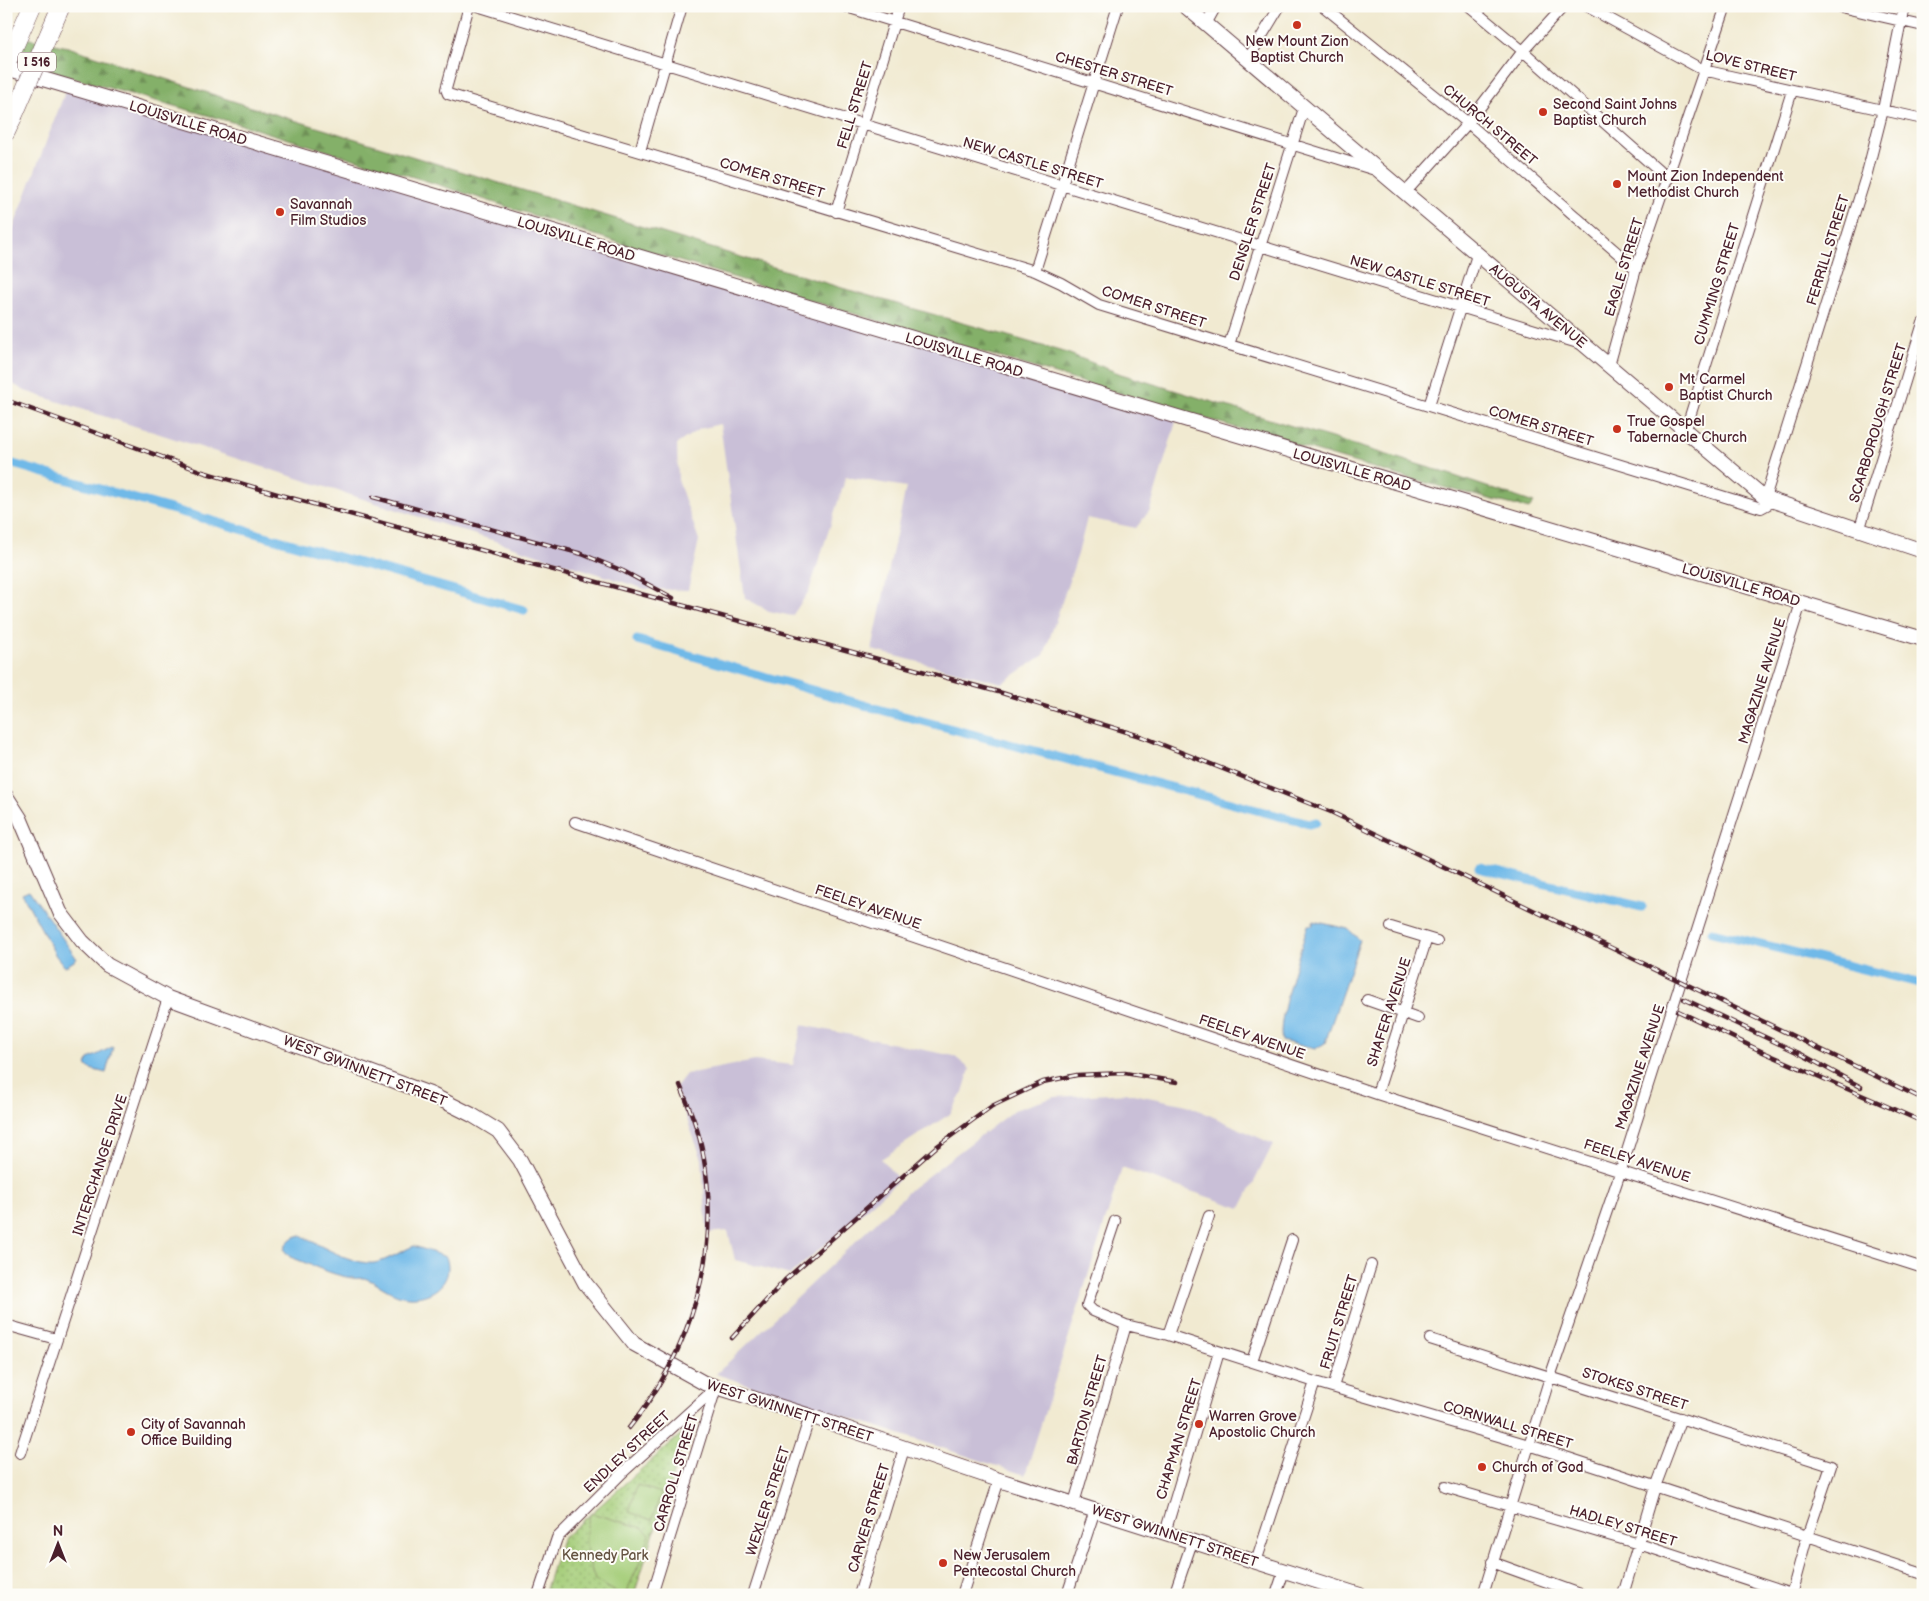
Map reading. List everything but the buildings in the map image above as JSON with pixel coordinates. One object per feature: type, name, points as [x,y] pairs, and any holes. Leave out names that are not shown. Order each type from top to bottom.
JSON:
[{"type":"highway","name":"I 516","points":[[6,66],[32,6]]},
{"type":"highway","name":"I 516","points":[[9,125],[61,6]]},
{"type":"main road","name":"AUGUSTA AVENUE","points":[[1185,6],[1582,344],[1770,499],[1859,531],[1923,551]]},
{"type":"main road","name":"LOUISVILLE ROAD","points":[[6,66],[1923,639]]},
{"type":"main road","name":"WEST GWINNETT STREET","points":[[6,796],[28,835],[60,912],[82,942],[107,965],[168,998],[430,1094],[472,1115],[498,1131],[520,1160],[585,1283],[634,1344],[704,1383],[810,1416],[999,1480],[1360,1595]]},
{"type":"street","name":"COMER STREET","points":[[469,6],[446,89],[448,94],[1035,271],[1100,305],[1761,508],[1770,499]]},
{"type":"street","name":"NEW CASTLE STREET","points":[[477,6],[863,126],[1582,344]]},
{"type":"street","points":[[640,151],[682,6]]},
{"type":"street","name":"CHESTER STREET","points":[[843,6],[1376,170]]},
{"type":"street","name":"FELL STREET","points":[[836,212],[899,6]]},
{"type":"street","points":[[1035,271],[1118,6]]},
{"type":"street","points":[[1206,24],[1216,6]]},
{"type":"street","points":[[1248,58],[1280,6]]},
{"type":"street","name":"CHURCH STREET","points":[[1324,6],[1468,123],[1636,269]]},
{"type":"street","points":[[1469,6],[1668,179]]},
{"type":"street","points":[[1405,193],[1468,123],[1523,51],[1564,6]]},
{"type":"street","name":"LOVE STREET","points":[[1586,6],[1703,70],[1923,119]]},
{"type":"street","name":"EAGLE STREET","points":[[1609,366],[1636,269],[1726,6]]},
{"type":"street","points":[[1836,6],[1923,26]]},
{"type":"street","name":"FERRILL STREET","points":[[1770,499],[1867,173],[1883,110],[1904,6]]},
{"type":"street","name":"CUMMING STREET","points":[[1686,429],[1792,91]]},
{"type":"street","name":"DENSLER STREET","points":[[1229,345],[1304,108]]},
{"type":"street","points":[[1429,406],[1477,254]]},
{"type":"street","name":"SCARBOROUGH STREET","points":[[1859,531],[1923,323]]},
{"type":"street","name":"MAGAZINE AVENUE","points":[[1483,1595],[1550,1376],[1621,1170],[1800,603]]},
{"type":"street","name":"FEELEY AVENUE","points":[[575,822],[1378,1094],[1621,1170],[1923,1268]]},
{"type":"street","name":"SHAFER AVENUE","points":[[1378,1094],[1403,1012],[1432,940],[1391,927]]},
{"type":"street","name":"INTERCHANGE DRIVE","points":[[20,1453],[168,998]]},
{"type":"street","points":[[1368,1000],[1418,1018]]},
{"type":"street","points":[[1168,1335],[1208,1216]]},
{"type":"street","name":"CORNWALL STREET","points":[[1115,1221],[1087,1305],[1093,1311],[1126,1325],[1168,1335],[1315,1382],[1529,1445],[1923,1574]]},
{"type":"street","points":[[1252,1361],[1292,1240]]},
{"type":"street","name":"FRUIT STREET","points":[[1333,1387],[1371,1265]]},
{"type":"street","points":[[6,1325],[56,1340]]},
{"type":"street","name":"BARTON STREET","points":[[1074,1503],[1126,1325]]},
{"type":"street","name":"STOKES STREET","points":[[1430,1339],[1831,1466],[1807,1537]]},
{"type":"street","name":"CHAPMAN STREET","points":[[1165,1533],[1219,1352]]},
{"type":"street","points":[[1256,1562],[1315,1382]]},
{"type":"street","name":"ENDLEY STREET","points":[[538,1595],[557,1538],[622,1473],[717,1387]]},
{"type":"street","name":"CARROLL STREET","points":[[652,1595],[717,1387]]},
{"type":"street","name":"WEXLER STREET","points":[[753,1595],[810,1416]]},
{"type":"street","points":[[1623,1595],[1655,1487],[1681,1418]]},
{"type":"street","name":"CARVER STREET","points":[[859,1595],[904,1449]]},
{"type":"street","points":[[962,1595],[999,1480]]},
{"type":"street","name":"HADLEY STREET","points":[[1446,1487],[1639,1544],[1791,1594]]},
{"type":"street","points":[[1068,1595],[1095,1510]]},
{"type":"street","points":[[1791,1594],[1807,1537]]},
{"type":"street","points":[[1174,1595],[1192,1542]]},
{"type":"street","points":[[1492,1562],[1584,1595]]},
{"type":"street","points":[[1276,1595],[1284,1571]]},
{"type":"shaded area","points":[[67,87],[1177,418],[1150,510],[1136,528],[1087,518],[1078,554],[1044,655],[1002,683],[872,650],[906,487],[846,477],[809,591],[792,616],[769,611],[745,598],[720,424],[699,429],[677,444],[678,480],[699,540],[688,590],[645,589],[25,391],[6,380],[6,247]]},
{"type":"shaded area","points":[[802,1025],[954,1056],[970,1069],[963,1092],[950,1114],[881,1159],[899,1180],[790,1275],[735,1260],[728,1231],[707,1233],[702,1159],[675,1088],[686,1074],[755,1061],[793,1065]]},
{"type":"shaded area","points":[[1128,1093],[1187,1105],[1273,1144],[1241,1208],[1122,1168],[1025,1475],[716,1374],[912,1188],[1014,1110],[1055,1097]]},
{"type":"green space","points":[[6,34],[68,47],[245,105],[842,288],[1067,353],[1121,374],[1440,471],[1534,503],[1529,509],[1411,479],[626,245],[433,183],[239,124],[73,78],[6,57]]},
{"type":"green space","name":"Kennedy Park","points":[[688,1428],[634,1595],[544,1595],[562,1539]]},
{"type":"green space","points":[[637,1485],[661,1493],[652,1520],[629,1512]]},
{"type":"green space","points":[[591,1513],[643,1528],[650,1535],[625,1595],[621,1595],[595,1580],[586,1547],[586,1531]]},
{"type":"water","points":[[29,890],[77,959],[65,967],[56,956],[22,893]]},
{"type":"water","points":[[1313,921],[1348,929],[1360,940],[1325,1043],[1315,1049],[1282,1041],[1281,1031],[1286,1001],[1295,967],[1308,925],[1313,925]]},
{"type":"water","points":[[112,1047],[106,1073],[90,1069],[86,1065],[89,1059]]},
{"type":"water","points":[[301,1235],[336,1254],[366,1263],[384,1260],[414,1246],[446,1257],[447,1275],[443,1283],[430,1293],[421,1296],[402,1296],[364,1278],[336,1274],[290,1257],[284,1250],[287,1244],[292,1238]]},
{"type":"waterway","points":[[6,462],[524,610]]},
{"type":"waterway","points":[[637,640],[885,711],[1309,824],[1316,822]]},
{"type":"waterway","points":[[1479,868],[1642,907]]},
{"type":"waterway","points":[[1712,932],[1923,984]]},
{"type":"railway","points":[[6,400],[203,472],[284,496],[1002,693],[1143,737],[1331,812],[1923,1099]]},
{"type":"railway","points":[[373,497],[582,554],[623,571],[673,598]]},
{"type":"railway","points":[[1684,999],[1801,1054],[1861,1087]]},
{"type":"railway","points":[[1678,1011],[1763,1052],[1923,1122]]},
{"type":"railway","points":[[732,1338],[785,1280],[936,1147],[992,1106],[1043,1082],[1077,1075],[1125,1073],[1177,1082]]},
{"type":"railway","points":[[629,1428],[651,1398],[685,1333],[696,1299],[704,1263],[708,1227],[708,1191],[701,1145],[680,1085]]},
{"type":"place","name":"New Mount Zion Baptist Church","points":[[1297,25]]},
{"type":"place","name":"Second Saint Johns Baptist Church","points":[[1543,112]]},
{"type":"place","name":"Mount Zion Independent Methodist Church","points":[[1617,184]]},
{"type":"place","name":"Savannah Film Studios","points":[[280,212]]},
{"type":"place","name":"Mt Carmel Baptist Church","points":[[1669,387]]},
{"type":"place","name":"True Gospel Tabernacle Church","points":[[1617,429]]},
{"type":"place","name":"Warren Grove Apostolic Church","points":[[1199,1424]]},
{"type":"place","name":"City of Savannah Office Building","points":[[131,1432]]},
{"type":"place","name":"Church of God","points":[[1482,1467]]},
{"type":"place","name":"New Jerusalem Pentecostal Church","points":[[943,1563]]}]
